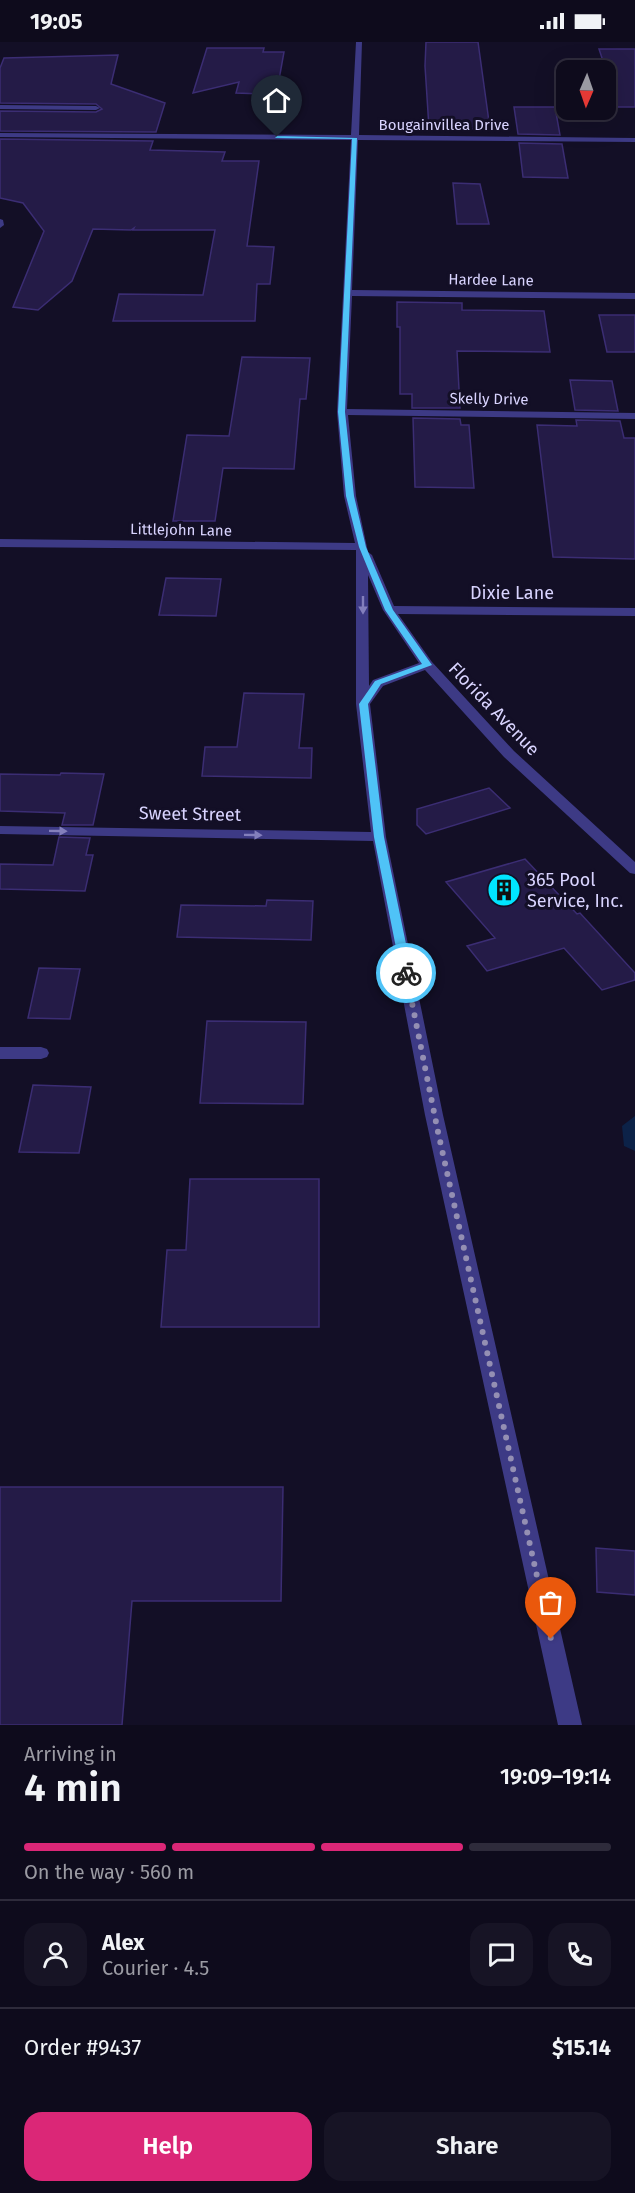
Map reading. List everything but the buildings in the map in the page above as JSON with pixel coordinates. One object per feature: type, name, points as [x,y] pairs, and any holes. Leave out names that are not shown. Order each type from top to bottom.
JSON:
[{"type":"street","points":[[359,42],[342,412],[350,496],[363,547],[363,704],[379,837],[434,1115],[570,1725]]},
{"type":"street","points":[[0,107],[96,108]]},
{"type":"street","name":"Bougainvillea Drive","points":[[0,135],[635,140]]},
{"type":"street","name":"Hardee Lane","points":[[346,293],[635,296]]},
{"type":"street","name":"Skelly Drive","points":[[342,412],[635,416]]},
{"type":"street","name":"Littlejohn Lane","points":[[0,543],[363,547]]},
{"type":"street","name":"Florida Avenue","points":[[363,547],[389,610],[427,665],[509,754],[635,870]]},
{"type":"street","name":"Dixie Lane","points":[[389,610],[635,612]]},
{"type":"street","points":[[363,704],[378,683],[427,665]]},
{"type":"street","name":"Sweet Street","points":[[0,830],[379,837]]},
{"type":"street","points":[[0,1053],[41,1053]]},
{"type":"water","points":[[635,1116],[635,1151],[624,1146],[622,1126]]},
{"type":"way so far","points":[[406,973],[438,1132],[551,1639]]},
{"type":"place","name":"365 Pool Service, Inc.","points":[[504,890]]},
{"type":"route","points":[[277,137],[355,138],[342,412],[350,496],[363,547],[389,610],[427,665],[378,683],[363,704],[379,837],[406,973]]}]
